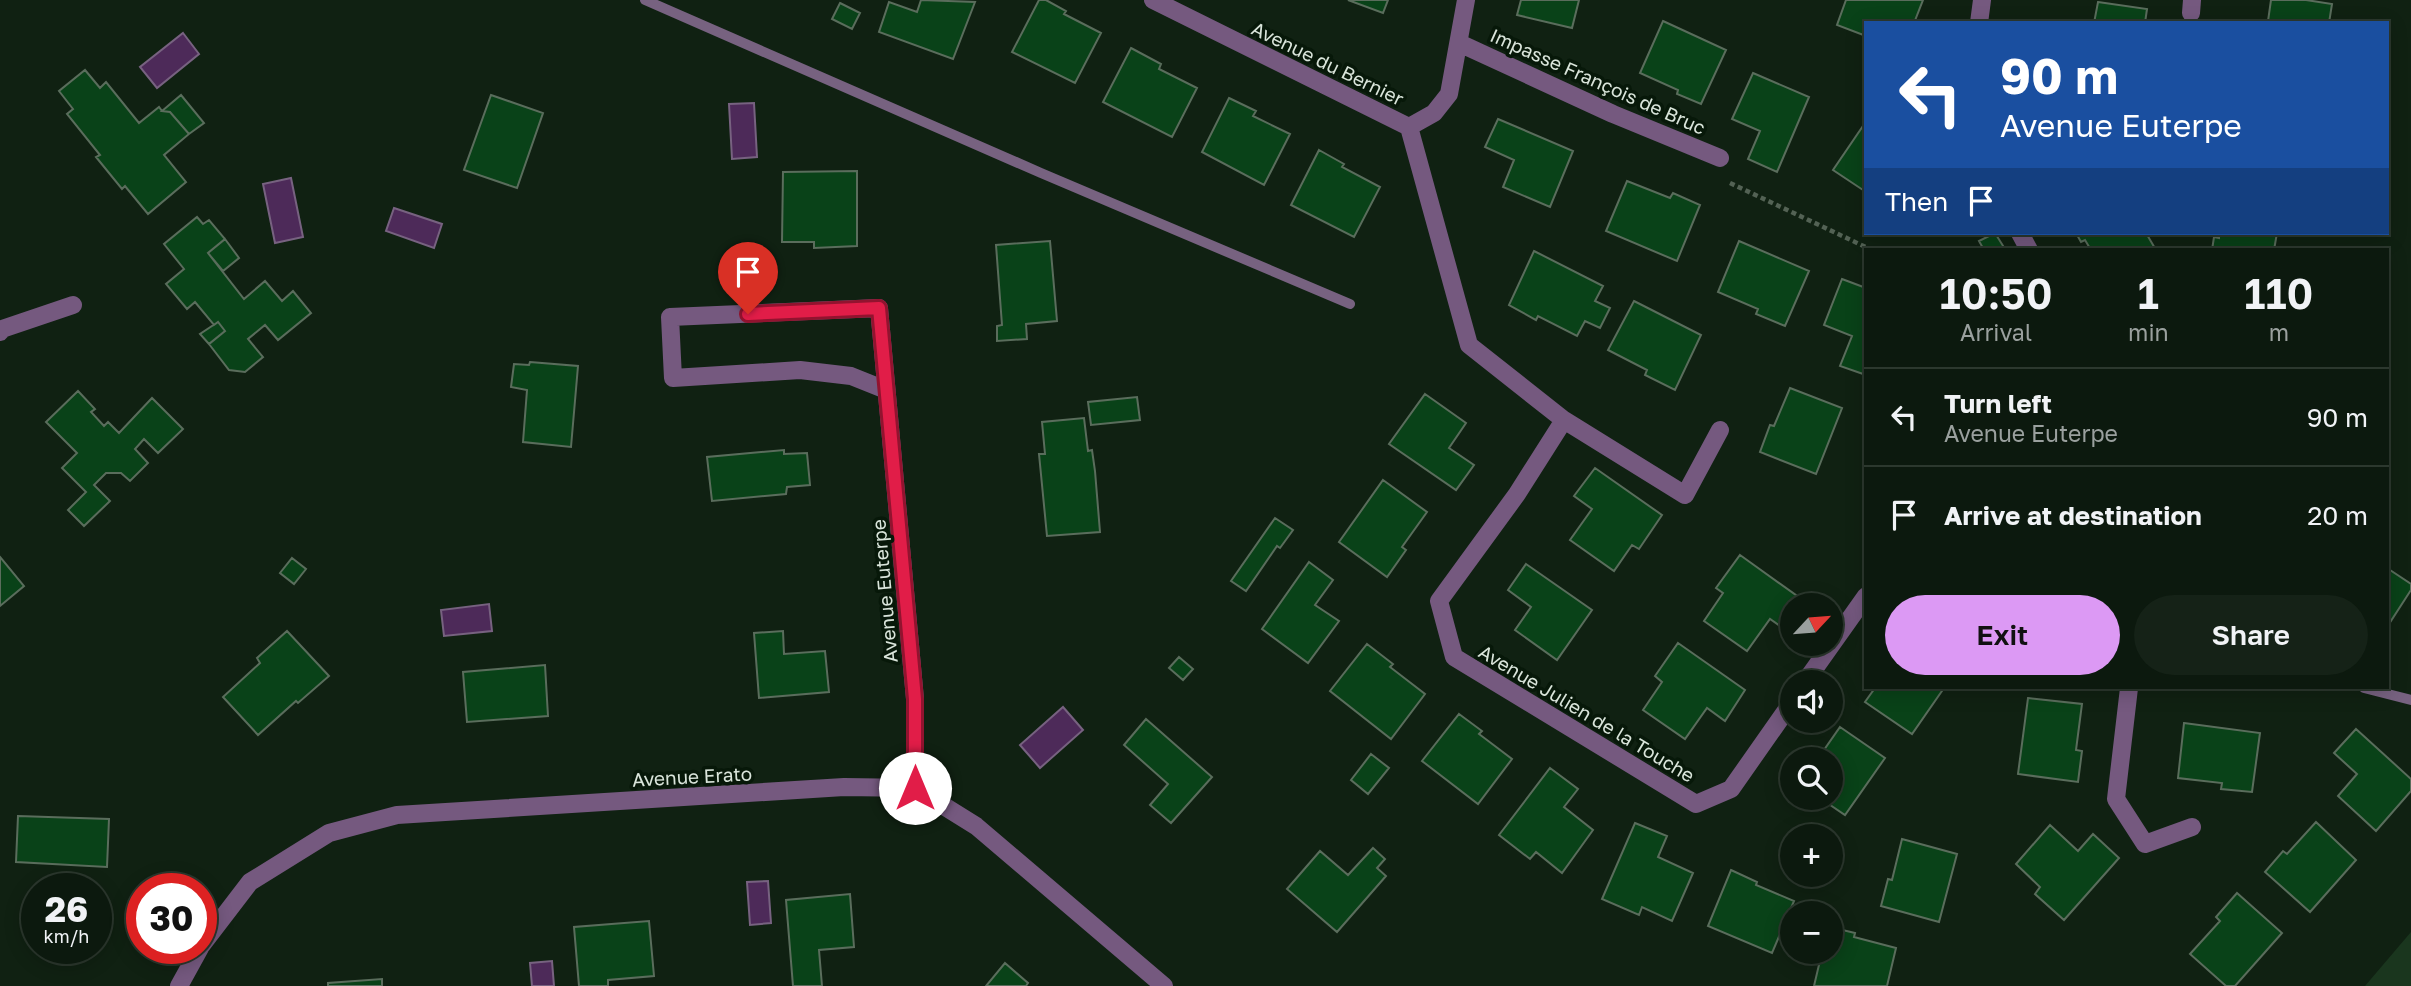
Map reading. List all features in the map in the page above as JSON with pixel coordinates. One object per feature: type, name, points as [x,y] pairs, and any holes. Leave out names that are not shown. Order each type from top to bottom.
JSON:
[{"type":"street","name":"Avenue du Bernier","points":[[1153,0],[1409,127]]},
{"type":"street","points":[[1466,0],[1449,94],[1434,113],[1409,127],[1469,345],[1564,420],[1685,495],[1720,430]]},
{"type":"street","points":[[1979,21],[1982,0]]},
{"type":"street","name":"Impasse François de Bruc","points":[[1459,43],[1612,114],[1720,158]]},
{"type":"street","points":[[0,332],[2,329],[73,305]]},
{"type":"street","name":"Avenue Euterpe","points":[[886,390],[851,376],[800,370],[673,379],[670,317],[879,308],[915,699],[915,788]]},
{"type":"street","name":"Avenue Julien de la Touche","points":[[1564,420],[1517,494],[1438,601],[1454,657],[1696,804],[1731,789],[1780,719]]},
{"type":"street","points":[[1814,670],[1864,599]]},
{"type":"street","points":[[2129,689],[2116,799],[2145,844],[2192,827]]},
{"type":"street","name":"Avenue Erato","points":[[217,925],[250,882],[329,833],[397,815],[845,788],[915,788]]},
{"type":"street","points":[[915,788],[976,826],[1164,986]]},
{"type":"street","name":"Avenue Erato","points":[[179,986],[191,964]]},
{"type":"path","points":[[1720,158],[1727,181],[1868,248]]},
{"type":"green space","points":[[2411,932],[2411,986],[2365,986]]},
{"type":"shaded area","points":[[183,33],[199,54],[157,88],[140,67]]},
{"type":"shaded area","points":[[754,103],[757,157],[732,159],[729,104]]},
{"type":"shaded area","points":[[291,178],[303,237],[275,243],[263,184]]},
{"type":"shaded area","points":[[394,208],[442,224],[434,248],[386,231]]},
{"type":"shaded area","points":[[489,604],[492,631],[444,636],[441,610]]},
{"type":"shaded area","points":[[1063,707],[1083,730],[1040,768],[1020,745]]},
{"type":"shaded area","points":[[768,881],[771,923],[750,925],[747,882]]},
{"type":"shaded area","points":[[552,961],[554,986],[532,986],[530,963]]},
{"type":"building","points":[[921,0],[975,2],[953,59],[879,32],[889,2],[917,12]]},
{"type":"building","points":[[1039,0],[1046,0],[1066,11],[1064,14],[1101,33],[1075,83],[1012,52]]},
{"type":"building","points":[[1348,0],[1388,0],[1383,13]]},
{"type":"building","points":[[1521,0],[1579,0],[1572,28],[1517,15]]},
{"type":"building","points":[[1846,0],[1923,0],[1915,21],[1864,21],[1864,35],[1837,25]]},
{"type":"building","points":[[2271,0],[2306,0],[2332,4],[2329,21],[2268,21]]},
{"type":"building","points":[[2098,2],[2147,9],[2145,21],[2094,21]]},
{"type":"building","points":[[840,3],[860,13],[852,29],[832,19]]},
{"type":"building","points":[[1663,21],[1726,50],[1701,104],[1640,73]]},
{"type":"building","points":[[1131,48],[1161,64],[1159,69],[1197,88],[1172,137],[1103,102]]},
{"type":"building","points":[[85,70],[100,88],[106,82],[139,123],[159,107],[162,111],[170,112],[189,134],[164,155],[186,182],[148,214],[125,186],[122,189],[96,157],[100,155],[67,114],[73,109],[59,91]]},
{"type":"building","points":[[1753,73],[1809,97],[1777,172],[1748,159],[1760,131],[1732,119]]},
{"type":"building","points":[[181,95],[204,123],[189,134],[170,112],[162,111]]},
{"type":"building","points":[[491,95],[543,113],[517,188],[464,170]]},
{"type":"building","points":[[1229,98],[1256,111],[1253,116],[1290,134],[1264,185],[1202,152]]},
{"type":"building","points":[[1498,119],[1573,151],[1550,207],[1503,187],[1514,160],[1485,147]]},
{"type":"building","points":[[1864,124],[1864,191],[1833,170]]},
{"type":"building","points":[[1319,150],[1344,164],[1342,167],[1380,187],[1354,237],[1291,205]]},
{"type":"building","points":[[857,171],[857,246],[814,248],[814,242],[782,242],[783,172]]},
{"type":"building","points":[[1627,181],[1670,198],[1673,193],[1700,205],[1677,261],[1606,231]]},
{"type":"building","points":[[197,217],[203,224],[209,220],[225,239],[208,253],[244,299],[265,281],[282,301],[293,291],[311,313],[278,340],[265,325],[248,339],[263,357],[245,372],[229,370],[209,344],[225,331],[218,322],[214,325],[195,302],[187,309],[166,284],[184,269],[164,244]]},
{"type":"building","points":[[1996,235],[2004,248],[1983,248],[1979,241]]},
{"type":"building","points":[[2077,235],[2147,235],[2155,248],[2090,248],[2085,240],[2081,242]]},
{"type":"building","points":[[2219,235],[2277,235],[2274,248],[2212,248],[2214,237],[2219,238]]},
{"type":"building","points":[[225,239],[239,258],[223,271],[208,253]]},
{"type":"building","points":[[1050,241],[1057,321],[1026,324],[1027,339],[997,341],[997,326],[1002,325],[996,245]]},
{"type":"building","points":[[1739,241],[1809,271],[1785,326],[1756,314],[1758,309],[1718,292]]},
{"type":"building","points":[[1534,251],[1603,286],[1595,301],[1610,308],[1600,328],[1585,321],[1577,336],[1538,316],[1536,320],[1509,305]]},
{"type":"building","points":[[1842,279],[1864,287],[1864,374],[1840,366],[1852,336],[1824,325]]},
{"type":"building","points":[[1634,301],[1701,335],[1675,390],[1645,375],[1647,370],[1608,350]]},
{"type":"building","points":[[218,322],[225,331],[209,344],[200,334]]},
{"type":"building","points":[[530,362],[578,366],[571,447],[523,442],[527,390],[511,387],[514,364],[529,365]]},
{"type":"building","points":[[1790,388],[1842,408],[1816,474],[1760,452],[1770,425],[1774,426]]},
{"type":"building","points":[[78,391],[95,409],[91,412],[104,426],[108,422],[119,433],[152,398],[183,429],[158,453],[144,439],[135,449],[148,463],[130,481],[121,473],[106,473],[94,485],[110,501],[84,526],[68,510],[86,492],[62,468],[77,453],[46,422]]},
{"type":"building","points":[[1425,394],[1466,423],[1449,448],[1474,465],[1456,490],[1389,444]]},
{"type":"building","points":[[1137,397],[1140,420],[1091,425],[1088,402]]},
{"type":"building","points":[[1084,418],[1088,451],[1092,450],[1095,471],[1100,532],[1047,536],[1039,454],[1045,454],[1042,422]]},
{"type":"building","points":[[784,450],[784,454],[807,453],[810,485],[787,487],[786,494],[712,501],[707,457]]},
{"type":"building","points":[[1595,468],[1662,515],[1639,549],[1632,545],[1614,571],[1570,540],[1592,509],[1574,496]]},
{"type":"building","points":[[1383,480],[1427,512],[1402,547],[1406,550],[1387,577],[1339,542]]},
{"type":"building","points":[[1275,518],[1293,530],[1280,548],[1277,546],[1246,591],[1231,581]]},
{"type":"building","points":[[1740,555],[1793,593],[1780,593],[1780,626],[1770,619],[1747,651],[1704,621],[1723,593],[1716,588]]},
{"type":"building","points":[[0,557],[24,586],[0,606]]},
{"type":"building","points":[[292,558],[306,569],[294,584],[280,573]]},
{"type":"building","points":[[1309,562],[1333,580],[1315,605],[1339,621],[1308,663],[1262,629]]},
{"type":"building","points":[[1526,564],[1592,610],[1557,660],[1515,630],[1531,607],[1508,590]]},
{"type":"building","points":[[2389,569],[2411,584],[2411,590],[2389,624]]},
{"type":"building","points":[[287,631],[329,676],[258,735],[223,697],[260,663],[257,658]]},
{"type":"building","points":[[783,631],[784,654],[825,651],[829,692],[759,698],[754,633]]},
{"type":"building","points":[[1678,643],[1745,690],[1725,721],[1707,708],[1685,739],[1643,710],[1662,682],[1655,676]]},
{"type":"building","points":[[1367,644],[1393,664],[1390,667],[1425,694],[1391,739],[1330,691]]},
{"type":"building","points":[[1179,657],[1193,669],[1183,680],[1169,668]]},
{"type":"building","points":[[545,665],[548,716],[467,722],[463,672]]},
{"type":"building","points":[[1874,689],[1943,689],[1912,734],[1865,702]]},
{"type":"building","points":[[2028,698],[2082,704],[2076,750],[2082,751],[2078,782],[2018,774]]},
{"type":"building","points":[[1459,714],[1482,731],[1479,734],[1512,759],[1478,804],[1422,761]]},
{"type":"building","points":[[1146,719],[1212,777],[1171,823],[1150,805],[1168,784],[1124,745]]},
{"type":"building","points":[[2184,723],[2260,733],[2252,792],[2221,789],[2222,783],[2178,778]]},
{"type":"building","points":[[1843,729],[1885,758],[1845,815],[1838,810],[1843,810],[1843,747],[1826,747],[1836,733],[1843,733]]},
{"type":"building","points":[[2356,729],[2411,779],[2411,791],[2376,831],[2338,796],[2357,774],[2334,753]]},
{"type":"building","points":[[1371,754],[1389,768],[1368,794],[1351,780]]},
{"type":"building","points":[[1550,768],[1578,789],[1564,807],[1593,830],[1562,873],[1536,852],[1530,859],[1499,835]]},
{"type":"building","points":[[18,816],[109,819],[107,867],[16,862]]},
{"type":"building","points":[[2316,822],[2356,860],[2310,912],[2265,872],[2283,851],[2287,854]]},
{"type":"building","points":[[1635,823],[1667,836],[1658,857],[1693,873],[1672,921],[1642,907],[1639,915],[1602,899]]},
{"type":"building","points":[[2050,825],[2078,851],[2093,834],[2119,858],[2064,920],[2035,894],[2040,887],[2016,864]]},
{"type":"building","points":[[1902,839],[1957,854],[1939,922],[1881,906],[1888,879],[1892,880]]},
{"type":"building","points":[[1373,848],[1385,859],[1377,868],[1386,876],[1337,932],[1287,889],[1320,851],[1348,875]]},
{"type":"building","points":[[1731,870],[1757,882],[1756,885],[1794,901],[1780,901],[1780,934],[1772,953],[1708,926]]},
{"type":"building","points":[[2237,893],[2282,933],[2235,986],[2226,986],[2190,954],[2220,921],[2216,917]]},
{"type":"building","points":[[850,894],[854,947],[819,950],[822,986],[793,986],[786,900]]},
{"type":"building","points":[[649,921],[654,976],[608,980],[608,986],[579,986],[574,927]]},
{"type":"building","points":[[1843,930],[1855,933],[1854,937],[1896,948],[1887,986],[1814,986],[1819,964],[1843,964]]},
{"type":"building","points":[[1005,963],[1028,983],[1026,986],[986,986]]},
{"type":"building","points":[[382,979],[382,986],[328,986],[328,983]]},
{"type":"waterway","points":[[645,0],[1350,304]]},
{"type":"waterway","points":[[2368,689],[2411,700]]},
{"type":"route","points":[[748,314],[879,308],[915,699],[915,788]]}]
